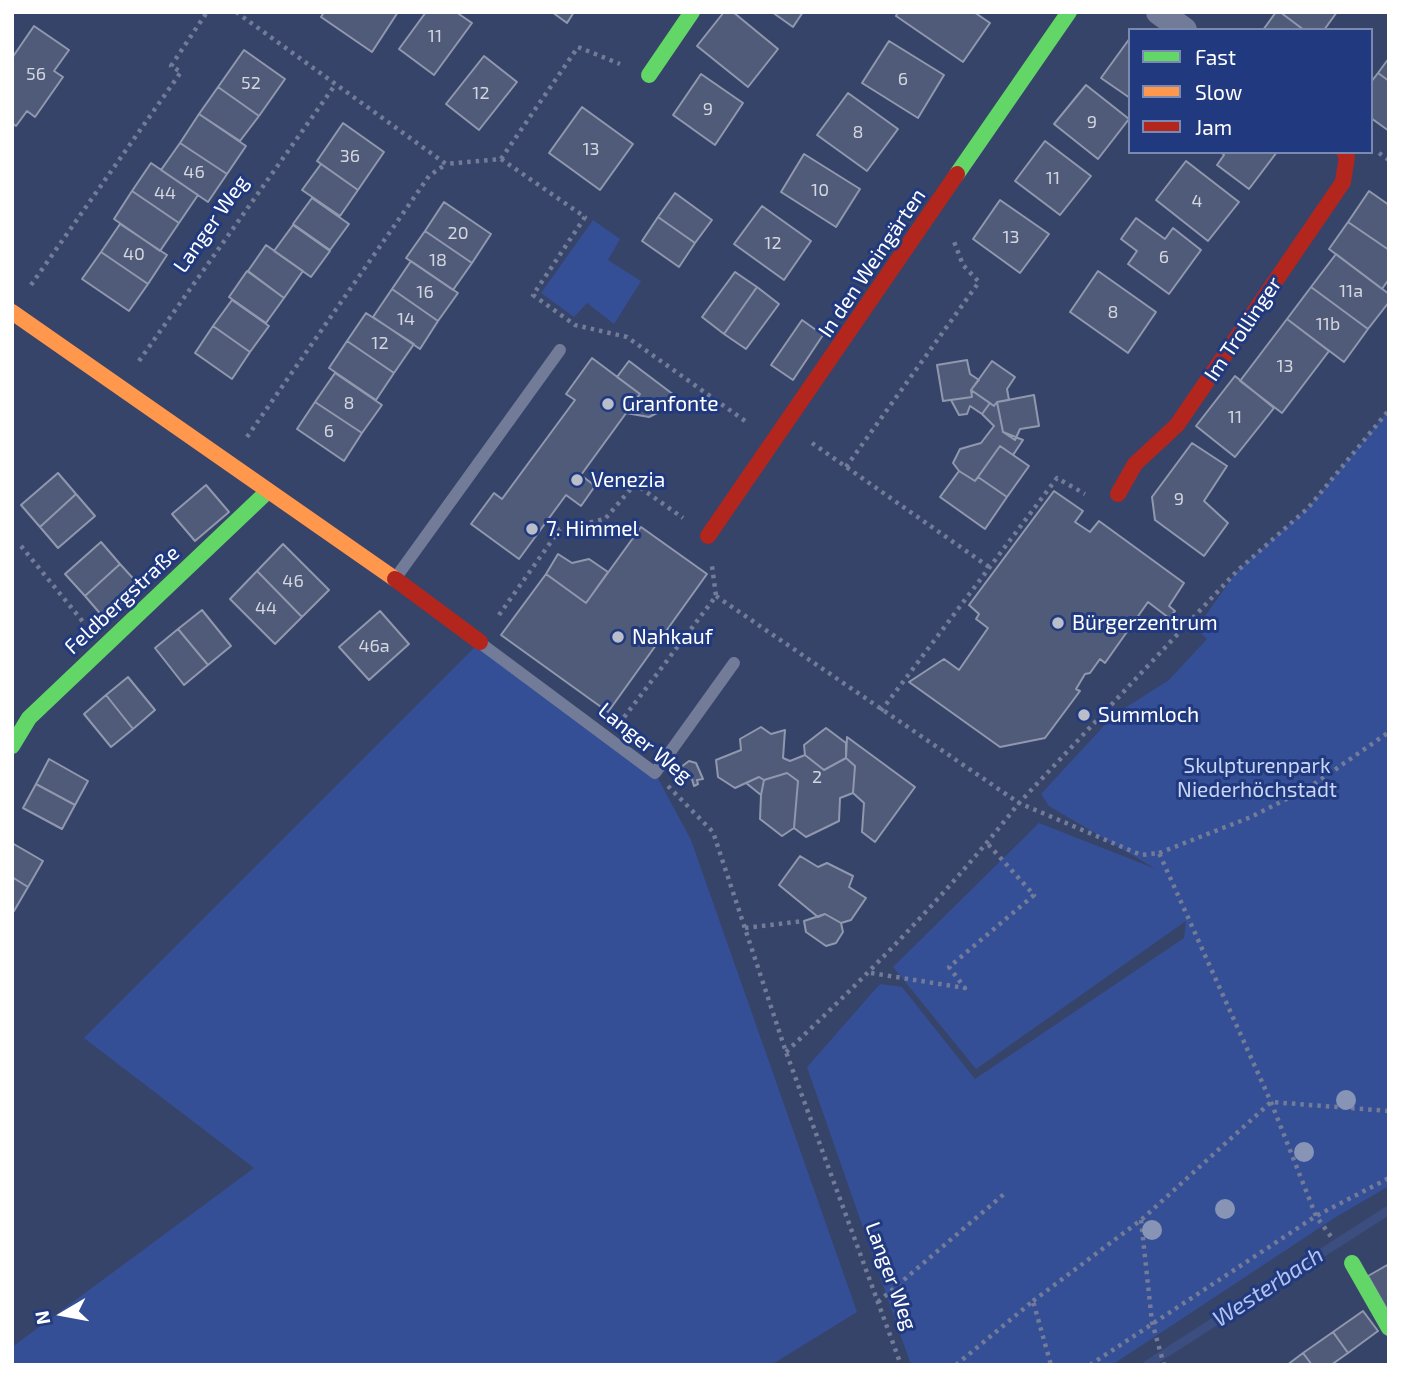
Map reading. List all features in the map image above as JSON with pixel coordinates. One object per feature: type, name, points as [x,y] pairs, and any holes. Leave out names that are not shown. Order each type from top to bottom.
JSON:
[{"type":"street","points":[[649,75],[692,12]]},
{"type":"street","name":"In den Weingärten","points":[[708,536],[1069,12]]},
{"type":"street","points":[[1159,12],[1181,28]]},
{"type":"street","name":"Im Trollinger","points":[[1118,494],[1135,464],[1177,425],[1343,183],[1346,154]]},
{"type":"street","name":"Langer Weg","points":[[13,312],[480,642]]},
{"type":"street","name":"Feldbergstraße","points":[[12,746],[29,718],[268,491]]},
{"type":"street","points":[[1352,1263],[1389,1328]]},
{"type":"lane","points":[[394,579],[560,350]]},
{"type":"lane","name":"Langer Weg","points":[[480,642],[655,773]]},
{"type":"lane","points":[[655,773],[734,663]]},
{"type":"path","points":[[13,312],[181,72],[171,66],[208,12]]},
{"type":"path","points":[[236,12],[446,164]]},
{"type":"path","points":[[501,159],[578,47],[649,75]]},
{"type":"path","name":"Langer Weg","points":[[120,388],[335,85]]},
{"type":"path","points":[[229,464],[429,176],[446,164],[501,159],[585,217],[533,295],[575,325],[627,337],[774,442]]},
{"type":"path","points":[[846,467],[979,282],[963,265],[952,234]]},
{"type":"path","points":[[786,1052],[870,972],[987,843],[1019,803],[1237,571],[1308,508],[1389,410]]},
{"type":"path","points":[[786,425],[989,567]]},
{"type":"path","points":[[880,711],[1058,478]]},
{"type":"path","points":[[480,642],[560,529],[605,519],[635,484],[708,536],[716,596],[608,738]]},
{"type":"path","points":[[21,546],[103,645]]},
{"type":"path","points":[[716,596],[880,711],[1019,803],[1141,855],[1159,853],[1251,817],[1310,787],[1389,733]]},
{"type":"path","name":"Langer Weg","points":[[655,773],[713,832],[786,1052],[901,1365]]},
{"type":"path","points":[[870,972],[965,988],[949,967],[1034,895],[987,843]]},
{"type":"path","points":[[1159,853],[1271,1102],[1322,1227]]},
{"type":"path","points":[[745,928],[804,921]]},
{"type":"path","points":[[956,1365],[1033,1301],[1141,1220],[1271,1102],[1389,1111]]},
{"type":"path","points":[[1090,1365],[1316,1216],[1389,1178]]},
{"type":"path","points":[[878,1302],[1004,1194]]},
{"type":"path","points":[[1141,1220],[1152,1322],[1164,1365]]},
{"type":"path","points":[[1033,1301],[1051,1365]]},
{"type":"green space","points":[[593,220],[620,239],[608,260],[641,281],[614,324],[587,303],[574,317],[541,293]]},
{"type":"green space","name":"Skulpturenpark Niederhöchstadt","points":[[1389,410],[1389,1186],[1336,1217],[1112,1365],[911,1365],[807,1067],[880,984],[902,987],[975,1079],[1184,938],[1186,921],[976,1069],[893,967],[1039,823],[1156,869],[1049,806],[1041,794],[1114,715],[1169,680],[1207,639],[1196,629],[1237,571],[1308,508]]},
{"type":"green space","points":[[480,642],[655,773],[691,840],[857,1312],[771,1365],[12,1365],[12,1347],[254,1168],[84,1038]]},
{"type":"building","points":[[324,12],[398,12],[372,52],[321,17]]},
{"type":"building","points":[[426,12],[456,12],[472,23],[434,75],[399,49]]},
{"type":"building","points":[[552,12],[574,12],[567,23]]},
{"type":"building","points":[[724,12],[733,12],[778,49],[748,87],[697,46]]},
{"type":"building","points":[[772,12],[803,12],[793,27]]},
{"type":"building","points":[[898,12],[974,12],[990,23],[963,62],[896,16]]},
{"type":"building","points":[[1276,12],[1280,12],[1301,28],[1264,28]]},
{"type":"building","points":[[1280,12],[1337,12],[1325,28],[1301,28]]},
{"type":"building","points":[[34,26],[69,50],[54,71],[63,77],[35,117],[27,111],[16,126],[12,123],[12,58]]},
{"type":"building","points":[[889,41],[944,75],[918,118],[862,83]]},
{"type":"building","points":[[1128,41],[1128,97],[1101,78]]},
{"type":"building","points":[[244,50],[285,79],[259,116],[218,87]]},
{"type":"building","points":[[484,56],[517,82],[479,130],[446,104]]},
{"type":"building","points":[[1389,58],[1389,81],[1378,73]]},
{"type":"building","points":[[1378,73],[1389,81],[1389,131],[1373,119],[1373,79]]},
{"type":"building","points":[[701,74],[743,103],[715,145],[673,115]]},
{"type":"building","points":[[1086,85],[1128,118],[1098,159],[1054,124]]},
{"type":"building","points":[[218,87],[259,116],[240,141],[199,114]]},
{"type":"building","points":[[848,93],[898,129],[867,171],[817,135]]},
{"type":"building","points":[[582,107],[633,144],[600,190],[549,153]]},
{"type":"building","points":[[199,114],[246,146],[227,174],[180,143]]},
{"type":"building","points":[[343,123],[384,152],[358,190],[317,161]]},
{"type":"building","points":[[1045,141],[1091,176],[1060,215],[1015,181]]},
{"type":"building","points":[[180,143],[227,174],[208,202],[161,170]]},
{"type":"building","points":[[804,154],[860,189],[836,227],[781,192]]},
{"type":"building","points":[[1275,154],[1249,189],[1217,165],[1224,155]]},
{"type":"building","points":[[1186,161],[1239,202],[1208,241],[1156,200]]},
{"type":"building","points":[[151,163],[198,195],[179,223],[132,191]]},
{"type":"building","points":[[321,164],[358,190],[340,216],[302,190]]},
{"type":"building","points":[[132,191],[179,223],[160,251],[114,219]]},
{"type":"building","points":[[1369,191],[1389,205],[1389,250],[1348,222]]},
{"type":"building","points":[[675,193],[712,220],[695,243],[658,217]]},
{"type":"building","points":[[312,198],[349,224],[330,250],[293,224]]},
{"type":"building","points":[[1000,200],[1049,234],[1020,273],[973,239]]},
{"type":"building","points":[[444,202],[491,234],[472,263],[425,231]]},
{"type":"building","points":[[762,206],[811,241],[784,280],[734,244]]},
{"type":"building","points":[[658,217],[695,243],[679,267],[642,241]]},
{"type":"building","points":[[1136,218],[1165,239],[1173,228],[1201,250],[1169,294],[1128,264],[1137,251],[1121,239]]},
{"type":"building","points":[[1348,222],[1389,250],[1389,279],[1382,289],[1329,249]]},
{"type":"building","points":[[120,224],[167,255],[148,284],[101,252]]},
{"type":"building","points":[[293,225],[330,251],[311,277],[274,251]]},
{"type":"building","points":[[425,231],[472,263],[453,290],[406,258]]},
{"type":"building","points":[[266,245],[303,271],[284,298],[248,271]]},
{"type":"building","points":[[101,252],[148,284],[129,311],[82,279]]},
{"type":"building","points":[[1336,254],[1389,294],[1389,302],[1368,329],[1311,287]]},
{"type":"building","points":[[411,261],[458,293],[438,321],[392,289]]},
{"type":"building","points":[[247,271],[284,298],[266,323],[229,297]]},
{"type":"building","points":[[1098,271],[1156,312],[1128,353],[1070,312]]},
{"type":"building","points":[[735,272],[757,287],[724,334],[702,317]]},
{"type":"building","points":[[757,287],[779,304],[746,349],[724,334]]},
{"type":"building","points":[[1311,287],[1368,329],[1344,362],[1287,319]]},
{"type":"building","points":[[392,289],[438,321],[420,349],[373,317]]},
{"type":"building","points":[[232,300],[269,326],[250,352],[213,326]]},
{"type":"building","points":[[366,313],[414,344],[394,373],[347,341]]},
{"type":"building","points":[[1287,319],[1329,351],[1282,413],[1240,381]]},
{"type":"building","points":[[802,320],[823,335],[793,380],[771,365]]},
{"type":"building","points":[[213,326],[250,352],[232,379],[195,353]]},
{"type":"building","points":[[347,341],[394,373],[376,400],[329,368]]},
{"type":"building","points":[[592,358],[640,394],[581,475],[595,486],[581,506],[566,495],[519,559],[471,524],[494,493],[502,499],[575,400],[566,394]]},
{"type":"building","points":[[967,360],[970,374],[979,380],[971,390],[972,397],[943,401],[937,365]]},
{"type":"building","points":[[629,361],[674,395],[661,411],[649,417],[626,413],[640,394],[617,377]]},
{"type":"building","points":[[992,361],[1015,377],[1007,389],[1009,400],[997,402],[994,406],[971,390]]},
{"type":"building","points":[[335,373],[382,405],[362,433],[315,402]]},
{"type":"building","points":[[1235,376],[1274,408],[1235,457],[1196,426]]},
{"type":"building","points":[[971,390],[990,403],[982,414],[970,406],[967,414],[959,415],[951,400],[972,397]]},
{"type":"building","points":[[1034,395],[1039,426],[1020,429],[1015,440],[1003,432],[997,402]]},
{"type":"building","points":[[315,402],[362,433],[344,461],[297,429]]},
{"type":"building","points":[[997,402],[1003,432],[1023,440],[1013,455],[1000,446],[975,481],[959,471],[953,463],[960,449],[981,443],[994,426],[982,414],[990,403],[994,406]]},
{"type":"building","points":[[1192,443],[1227,466],[1204,501],[1228,523],[1204,556],[1155,520],[1152,497]]},
{"type":"building","points":[[1000,446],[1029,466],[1007,497],[978,477]]},
{"type":"building","points":[[959,471],[975,481],[978,477],[1007,497],[985,529],[940,497]]},
{"type":"building","points":[[58,473],[76,494],[40,527],[21,505]]},
{"type":"building","points":[[206,485],[229,512],[195,541],[172,514]]},
{"type":"building","name":"Bürgerzentrum","points":[[1054,491],[1083,511],[1075,522],[1090,532],[1099,521],[1184,583],[1169,606],[1175,611],[1169,618],[1148,602],[1105,663],[1100,659],[1090,673],[1085,674],[1076,689],[1080,691],[1045,738],[1000,747],[909,682],[944,659],[959,670],[988,628],[976,619],[979,614],[969,605]]},
{"type":"building","points":[[76,494],[95,516],[58,548],[40,527]]},
{"type":"building","points":[[641,527],[707,574],[608,712],[501,635],[546,574],[586,603]]},
{"type":"building","points":[[101,542],[120,564],[85,596],[65,574]]},
{"type":"building","points":[[283,544],[329,590],[302,617],[257,571]]},
{"type":"building","points":[[558,554],[572,563],[589,559],[608,572],[586,603],[546,574]]},
{"type":"building","points":[[120,564],[140,586],[104,618],[85,596]]},
{"type":"building","points":[[257,571],[302,617],[275,644],[230,599]]},
{"type":"building","points":[[202,610],[231,646],[208,665],[178,629]]},
{"type":"building","points":[[380,611],[409,644],[369,680],[339,647]]},
{"type":"building","points":[[178,629],[208,665],[184,685],[155,648]]},
{"type":"building","points":[[128,677],[155,710],[133,729],[106,695]]},
{"type":"building","points":[[106,695],[133,729],[111,747],[84,714]]},
{"type":"building","points":[[761,727],[771,734],[785,730],[783,758],[790,761],[805,755],[824,770],[846,758],[855,766],[853,793],[840,798],[839,821],[806,837],[794,828],[798,781],[787,773],[764,780],[759,777],[735,788],[718,777],[716,760],[741,750],[740,739]]},
{"type":"building","points":[[826,728],[846,743],[846,758],[824,770],[805,755],[804,745]]},
{"type":"building","points":[[847,737],[915,787],[875,842],[862,832],[864,803],[853,793],[855,766],[846,758]]},
{"type":"building","points":[[49,759],[88,781],[75,805],[36,784]]},
{"type":"building","points":[[689,761],[696,763],[703,779],[697,780],[698,784],[694,786],[692,779],[687,779],[681,767]]},
{"type":"building","points":[[787,773],[798,781],[794,828],[782,836],[760,819],[761,795],[764,780]]},
{"type":"building","points":[[759,777],[764,780],[761,795],[746,783]]},
{"type":"building","points":[[36,784],[75,805],[62,829],[23,808]]},
{"type":"building","points":[[12,843],[43,861],[28,887],[12,877]]},
{"type":"building","points":[[800,856],[818,867],[827,863],[853,876],[849,887],[866,898],[851,920],[841,923],[825,914],[818,917],[779,885]]},
{"type":"building","points":[[12,877],[28,887],[14,911],[12,910]]},
{"type":"building","points":[[825,914],[841,923],[843,932],[836,943],[826,946],[806,932],[804,921]]},
{"type":"building","points":[[1389,1264],[1389,1313],[1368,1276]]},
{"type":"building","points":[[1363,1311],[1378,1331],[1348,1353],[1333,1332]]},
{"type":"building","points":[[1333,1332],[1348,1353],[1331,1365],[1312,1365],[1303,1353]]},
{"type":"building","points":[[1303,1353],[1312,1365],[1287,1365]]},
{"type":"waterway","name":"Westerbach","points":[[1147,1365],[1389,1210]]},
{"type":"traffic: fast","points":[[649,75],[692,12]]},
{"type":"traffic: fast","points":[[957,174],[1069,12]]},
{"type":"traffic: fast","points":[[12,746],[29,718],[268,491]]},
{"type":"traffic: fast","points":[[1352,1263],[1389,1328]]},
{"type":"traffic: slow","points":[[12,312],[395,579]]},
{"type":"traffic: jam","points":[[1118,494],[1135,464],[1177,425],[1343,182],[1346,154]]},
{"type":"traffic: jam","points":[[708,536],[957,174]]},
{"type":"traffic: jam","points":[[395,579],[480,642]]},
{"type":"place","name":"Granfonte","points":[[608,404]]},
{"type":"place","name":"Venezia","points":[[577,480]]},
{"type":"place","name":"7. Himmel","points":[[532,529]]},
{"type":"place","name":"Bürgerzentrum","points":[[1058,623]]},
{"type":"place","name":"Nahkauf","points":[[618,637]]},
{"type":"place","name":"Summloch","points":[[1084,715]]}]
